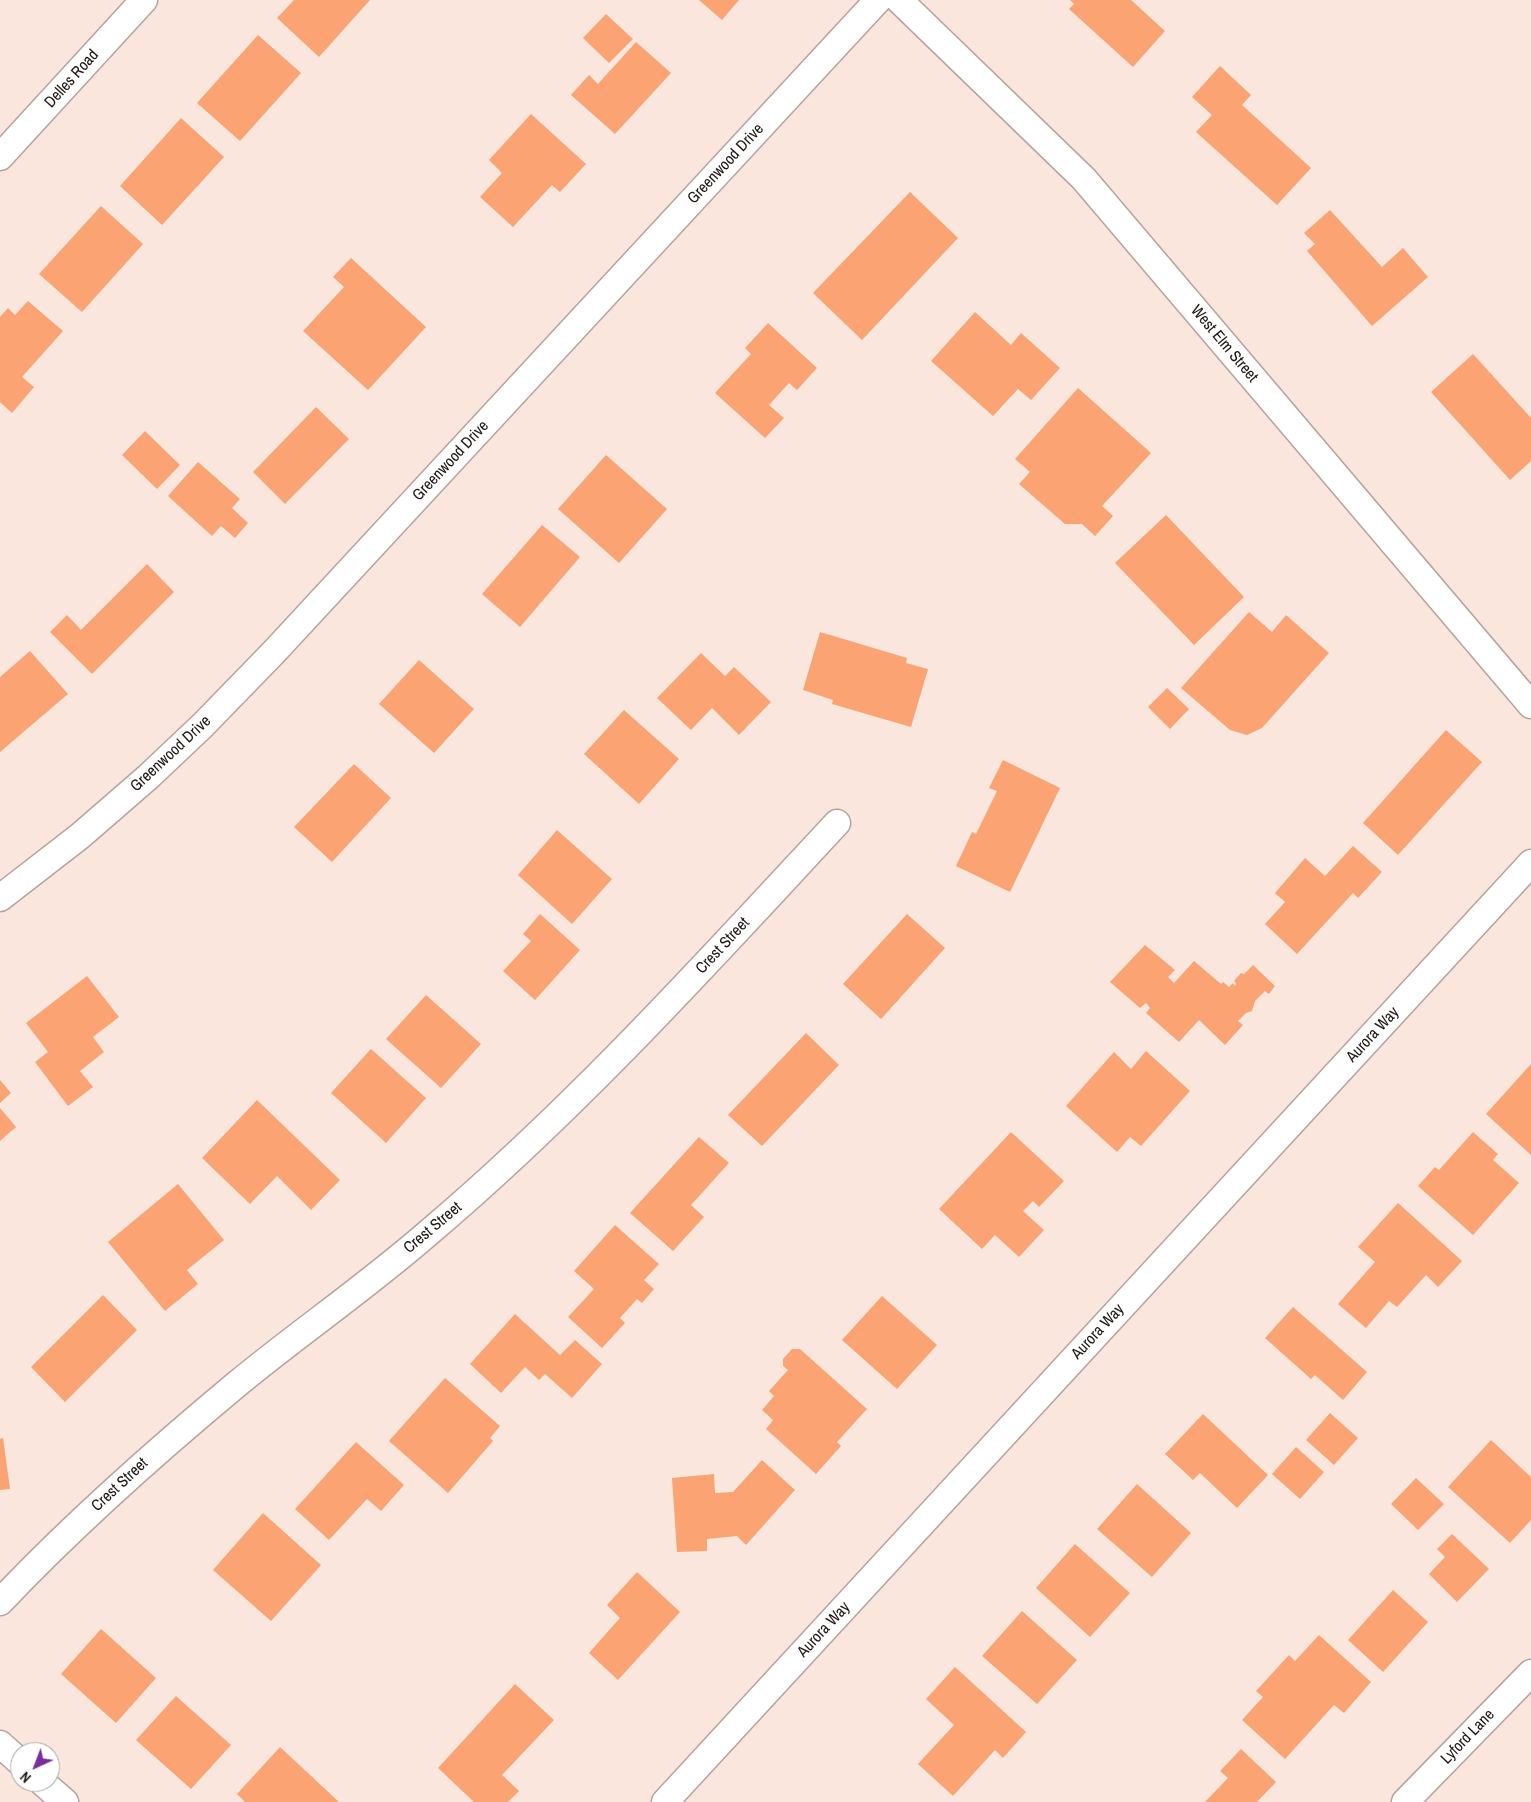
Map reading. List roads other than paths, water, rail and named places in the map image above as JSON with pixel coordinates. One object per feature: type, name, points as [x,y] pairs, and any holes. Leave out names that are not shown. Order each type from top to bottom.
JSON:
[{"type":"street","name":"Delles Road","points":[[0,158],[144,0]]},
{"type":"street","name":"Greenwood Drive","points":[[0,898],[80,836],[148,777],[209,720],[878,0]]},
{"type":"street","name":"West Elm Street","points":[[899,0],[1084,179],[1531,705]]},
{"type":"street","name":"Crest Street","points":[[0,1602],[50,1550],[149,1458],[239,1383],[426,1235],[539,1135],[650,1024],[837,823]]},
{"type":"street","name":"Aurora Way","points":[[666,1802],[1531,863]]},
{"type":"street","name":"Lyford Lane","points":[[1404,1802],[1531,1673]]},
{"type":"street","points":[[0,1744],[10,1753]]},
{"type":"street","points":[[54,1792],[65,1802]]}]
